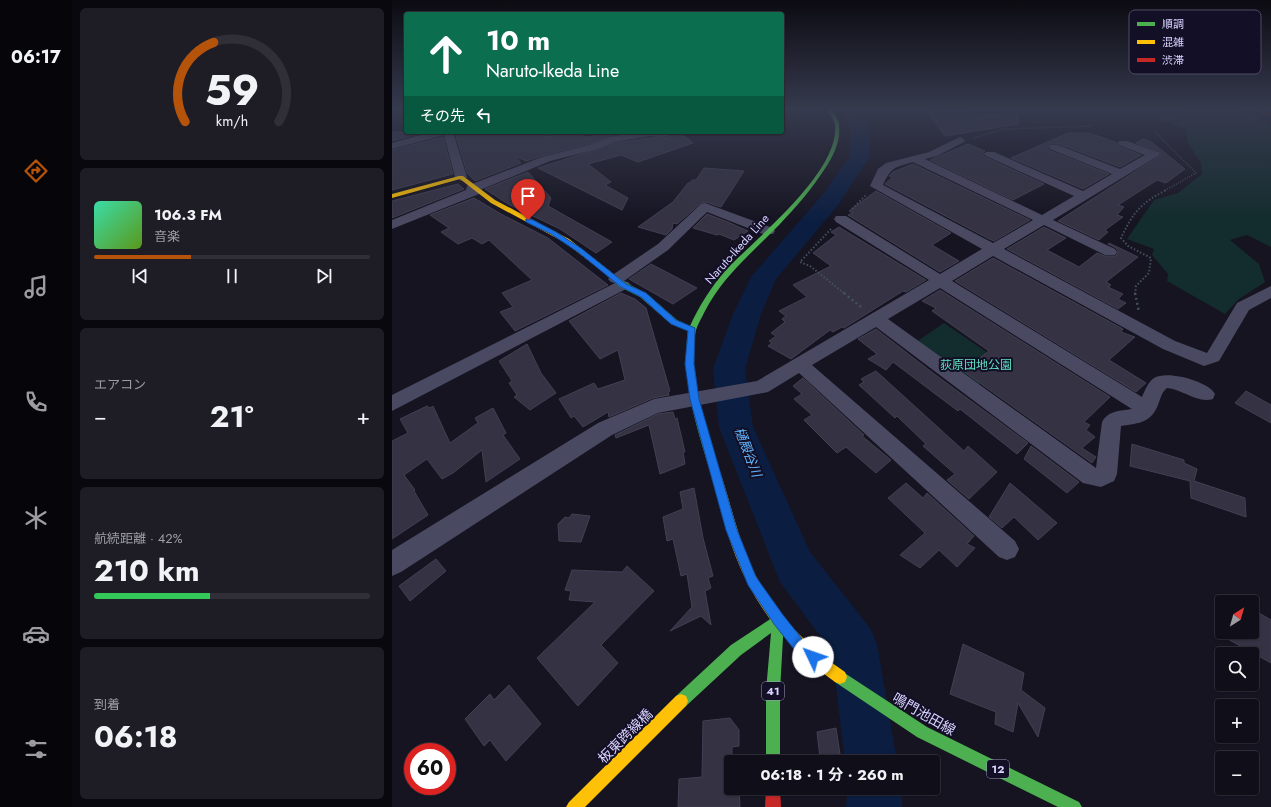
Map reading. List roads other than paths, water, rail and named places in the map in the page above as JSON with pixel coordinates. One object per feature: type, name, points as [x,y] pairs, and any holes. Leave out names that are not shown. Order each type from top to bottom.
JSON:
[{"type":"main road","name":"Naruto-Ikeda Line","points":[[778,620],[752,580],[732,530],[703,397],[690,364],[692,330],[705,303],[725,276],[813,184],[830,159],[834,147]]},
{"type":"main road","points":[[392,196],[461,177],[473,190],[502,208],[553,233],[580,250],[619,282],[643,295],[674,322],[692,330]]},
{"type":"main road","name":"鳴門池田線","points":[[778,620],[802,648],[836,675],[922,732],[1074,807]]},
{"type":"main road","name":"板東跨線橋","points":[[574,807],[696,686],[736,650],[778,620]]},
{"type":"main road","name":"41","points":[[773,755],[773,691],[778,620]]},
{"type":"main road","points":[[773,795],[773,807]]},
{"type":"street","points":[[452,147],[461,177]]},
{"type":"street","points":[[392,225],[546,159],[594,147]]},
{"type":"street","points":[[947,147],[933,154],[890,165],[884,169],[876,186],[994,248],[1186,353],[1204,360],[1213,357],[1243,307],[1271,291]]},
{"type":"street","points":[[392,564],[524,482],[605,429],[654,406],[761,387],[875,318],[1154,154],[1133,147]]},
{"type":"street","points":[[1054,148],[1122,174]]},
{"type":"street","points":[[990,154],[1084,196]]},
{"type":"street","points":[[915,159],[1110,252]]},
{"type":"street","points":[[392,404],[619,282],[646,262],[689,226],[705,207],[768,231]]},
{"type":"street","points":[[841,219],[1147,409]]},
{"type":"street","points":[[875,318],[1091,476],[1101,478],[1106,474],[1112,422],[1118,418],[1136,417],[1147,409],[1157,386],[1163,382],[1172,381],[1206,394]]},
{"type":"street","points":[[800,364],[1007,548]]},
{"type":"waterway","name":"樋殿谷川","points":[[859,147],[859,157],[831,199],[764,277],[747,314],[729,369],[736,427],[795,567],[854,644],[870,755]]},
{"type":"waterway","name":"樋殿谷川","points":[[874,807],[875,795]]},
{"type":"park label","name":"荻原団地公園","points":[[976,365]]}]
